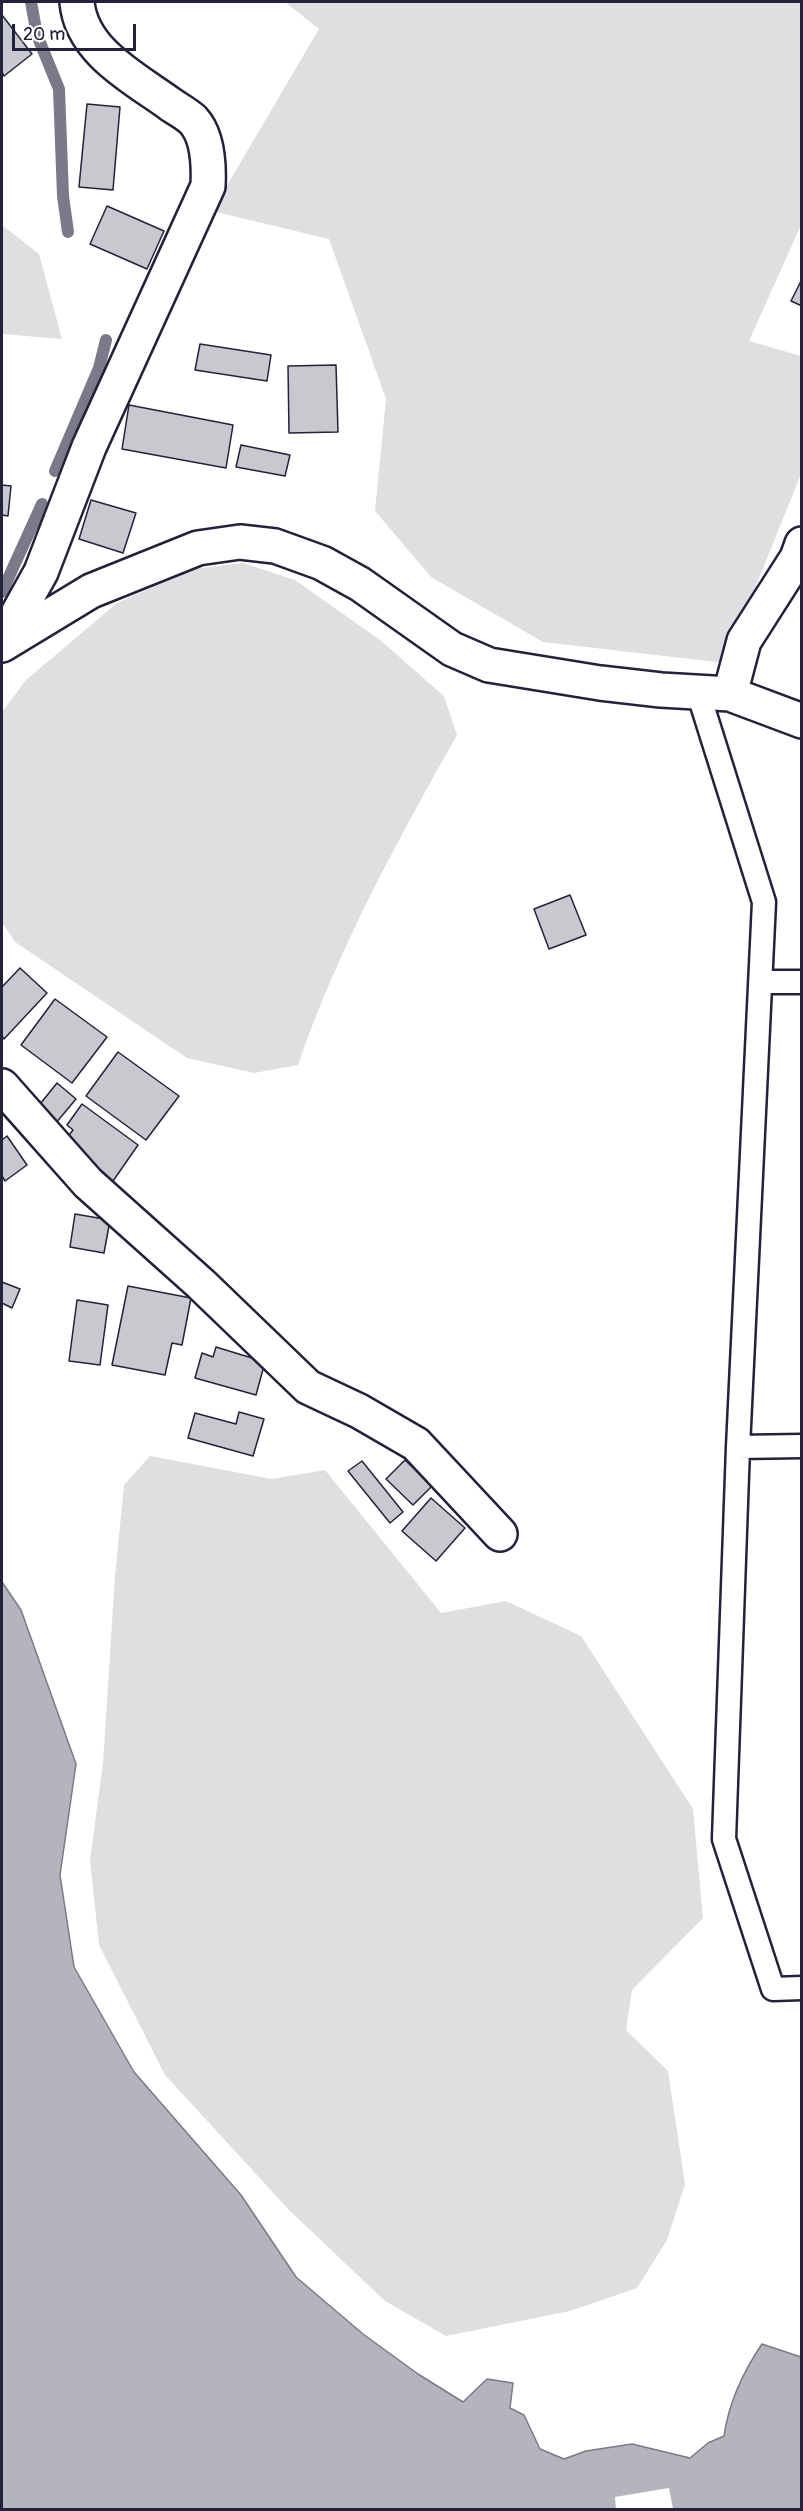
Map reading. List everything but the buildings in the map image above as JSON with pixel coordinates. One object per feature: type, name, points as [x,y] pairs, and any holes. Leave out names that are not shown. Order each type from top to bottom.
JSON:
[{"type":"street","points":[[2,644],[41,572],[89,447],[208,186],[209,166],[205,149],[201,134],[192,120],[113,63],[93,43],[83,24],[77,2]]},
{"type":"street","points":[[2,644],[91,591],[198,548],[240,542],[274,546],[322,563],[360,584],[452,649],[489,665],[600,683],[714,693],[801,721]]},
{"type":"street","points":[[714,693],[797,558],[801,544]]},
{"type":"street","points":[[2,1086],[88,1183],[201,1284],[308,1387],[359,1411],[416,1444],[500,1534]]},
{"type":"lane","points":[[714,693],[764,902],[738,1447],[724,1839],[773,1989],[801,1988]]},
{"type":"lane","points":[[761,982],[801,982]]},
{"type":"lane","points":[[738,1447],[801,1446]]},
{"type":"shaded area","points":[[285,2],[801,2],[801,225],[749,341],[801,356],[801,474],[725,663],[543,642],[431,577],[375,511],[386,399],[329,239],[212,211],[319,29]]},
{"type":"shaded area","points":[[2,225],[39,254],[62,339],[2,334]]},
{"type":"shaded area","points":[[243,563],[295,580],[380,640],[444,696],[457,735],[370,896],[331,979],[298,1065],[254,1073],[187,1058],[15,942],[2,922],[2,712],[26,680],[117,603],[194,569]]},
{"type":"shaded area","points":[[150,1456],[272,1479],[325,1470],[441,1613],[506,1601],[581,1636],[693,1809],[703,1918],[632,1990],[626,2030],[668,2071],[685,2184],[667,2240],[637,2288],[570,2311],[446,2336],[385,2301],[289,2210],[165,2075],[99,1945],[90,1860],[103,1763],[115,1576],[124,1485]]},
{"type":"shaded area","points":[[2,1582],[21,1610],[76,1764],[60,1875],[74,1967],[134,2072],[241,2195],[296,2277],[363,2334],[418,2374],[463,2402],[487,2379],[513,2383],[510,2408],[524,2415],[540,2449],[564,2459],[586,2451],[632,2444],[690,2458],[708,2443],[724,2436],[729,2411],[738,2387],[762,2344],[801,2357],[801,2509],[2,2509]]},
{"type":"pier","points":[[669,2488],[673,2509],[616,2509],[615,2497]]},
{"type":"waterway","points":[[31,2],[37,35],[59,89],[63,196],[68,232]]},
{"type":"waterway","points":[[55,471],[99,368],[106,340]]},
{"type":"waterway","points":[[2,592],[42,504]]}]
